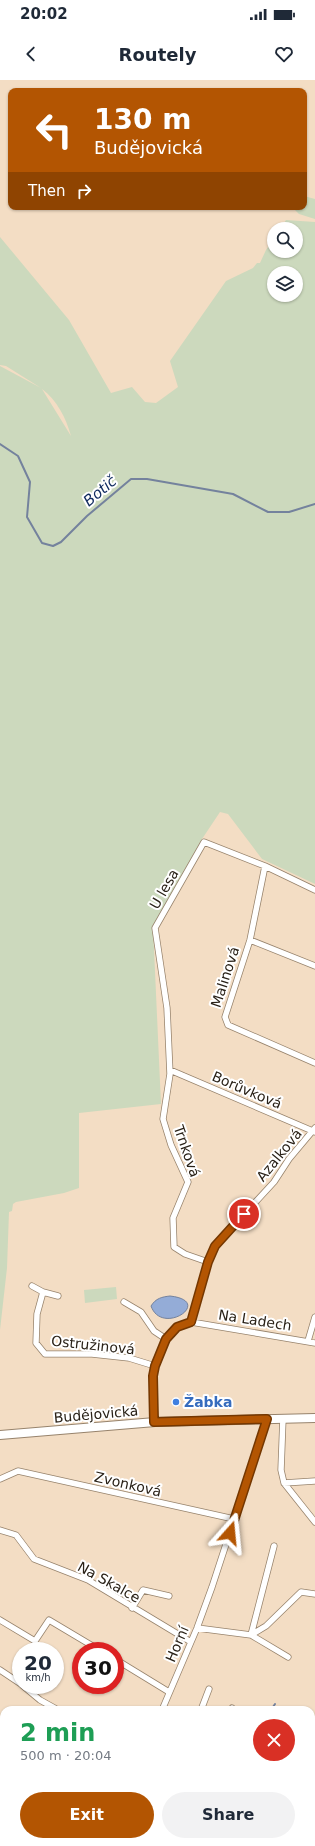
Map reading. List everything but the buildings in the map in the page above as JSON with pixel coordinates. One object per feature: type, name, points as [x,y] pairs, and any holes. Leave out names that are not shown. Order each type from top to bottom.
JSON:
[{"type":"main road","name":"Budějovická","points":[[0,1435],[154,1422],[315,1418]]},
{"type":"street","name":"U lesa","points":[[170,1070],[167,1008],[155,928],[204,842],[265,866],[315,890]]},
{"type":"street","name":"Malinová","points":[[265,866],[250,940],[225,1017],[228,1024],[315,1062]]},
{"type":"street","points":[[250,940],[315,966]]},
{"type":"street","name":"Borůvková","points":[[170,1070],[314,1130]]},
{"type":"street","name":"Trnková","points":[[170,1070],[163,1119],[171,1145],[188,1182],[173,1218],[174,1247],[185,1254],[208,1262]]},
{"type":"street","name":"Azalková","points":[[191,1322],[208,1262],[215,1246],[274,1182],[289,1159],[314,1130]]},
{"type":"street","points":[[32,1286],[43,1292],[58,1296]]},
{"type":"street","name":"Ostružinová","points":[[43,1292],[37,1314],[36,1343],[45,1354],[92,1354],[129,1358],[155,1366]]},
{"type":"street","points":[[124,1302],[141,1312],[154,1331],[166,1339]]},
{"type":"street","points":[[308,1341],[315,1317]]},
{"type":"street","points":[[154,1422],[153,1376],[155,1366],[166,1339],[177,1327],[191,1322]]},
{"type":"street","name":"Na Ladech","points":[[191,1322],[315,1343]]},
{"type":"street","points":[[283,1418],[281,1470],[284,1483],[315,1522]]},
{"type":"street","name":"Horní","points":[[164,1706],[197,1628],[212,1587],[267,1419]]},
{"type":"street","name":"Zvonková","points":[[0,1479],[18,1471],[234,1519]]},
{"type":"street","points":[[284,1483],[315,1480]]},
{"type":"street","name":"Na Skalce","points":[[0,1530],[16,1535],[34,1559],[88,1580],[132,1608],[191,1642]]},
{"type":"street","points":[[251,1635],[274,1546]]},
{"type":"street","points":[[132,1608],[143,1590],[169,1596]]},
{"type":"street","points":[[251,1635],[266,1626],[301,1592],[315,1594]]},
{"type":"street","points":[[0,1620],[34,1641],[49,1620],[86,1642]]},
{"type":"street","points":[[197,1628],[251,1635],[288,1657]]},
{"type":"street","points":[[124,1664],[170,1692]]},
{"type":"street","points":[[0,1670],[12,1679]]},
{"type":"street","points":[[202,1706],[209,1689]]},
{"type":"street","points":[[32,1694],[51,1706]]},
{"type":"green space","points":[[307,197],[315,199],[315,219],[299,214],[295,210],[307,210]]},
{"type":"green space","points":[[286,220],[315,222],[315,884],[262,859],[228,814],[220,812],[202,839],[153,927],[161,1104],[79,1113],[79,1188],[64,1193],[16,1202],[13,1204],[12,1211],[9,1212],[7,1268],[0,1330],[0,366],[41,388],[6,366],[0,365],[0,237],[69,320],[111,393],[132,387],[145,402],[156,403],[178,387],[170,361],[226,281],[253,268],[257,263],[260,263],[267,248],[267,258],[303,258],[303,222],[285,222]],"holes":[[[42,389],[60,410],[71,436]]]},
{"type":"green space","points":[[116,1287],[117,1299],[85,1303],[84,1290]]},
{"type":"water","points":[[170,1296],[183,1299],[188,1304],[187,1310],[174,1318],[165,1318],[157,1315],[151,1306],[159,1298]]},
{"type":"waterway","name":"Botič","points":[[0,444],[18,456],[30,482],[27,517],[42,543],[53,546],[61,542],[87,516],[131,479],[147,479],[233,494],[268,512],[289,512],[315,504]]},
{"type":"place","name":"Žabka","points":[[176,1402]]},
{"type":"route","points":[[230,1533],[267,1419],[154,1422],[153,1376],[155,1366],[166,1339],[177,1327],[191,1322],[208,1262],[215,1246],[244,1214]]}]
